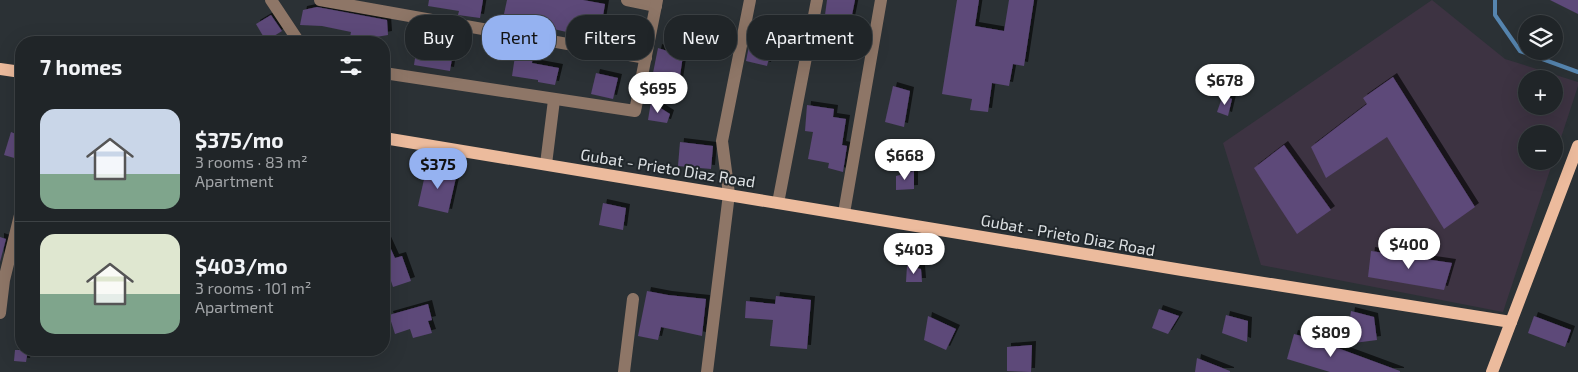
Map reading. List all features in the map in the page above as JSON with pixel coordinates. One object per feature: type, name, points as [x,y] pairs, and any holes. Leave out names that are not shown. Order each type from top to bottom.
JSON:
[{"type":"main road","points":[[0,69],[15,71]]},
{"type":"main road","name":"Gubat - Prieto Diaz Road","points":[[390,139],[1192,272],[1510,322]]},
{"type":"main road","points":[[1492,372],[1578,146]]},
{"type":"street","points":[[271,0],[295,36]]},
{"type":"street","points":[[320,0],[566,44]]},
{"type":"street","points":[[627,0],[657,3],[654,18]]},
{"type":"street","points":[[707,372],[729,194],[722,141],[750,0]]},
{"type":"street","points":[[778,203],[817,0]]},
{"type":"street","points":[[844,213],[881,0]]},
{"type":"street","points":[[390,74],[635,111],[646,60]]},
{"type":"street","points":[[546,164],[554,100]]},
{"type":"street","points":[[0,313],[4,280],[15,235]]},
{"type":"street","points":[[624,372],[633,299]]},
{"type":"shaded area","points":[[1432,0],[1505,59],[1540,70],[1518,70],[1518,115],[1563,115],[1563,77],[1578,82],[1563,132],[1563,125],[1518,125],[1518,170],[1550,170],[1503,312],[1261,265],[1223,143]]},
{"type":"building","points":[[429,0],[483,0],[480,18],[472,17],[472,15],[458,15],[459,11],[428,6]]},
{"type":"building","points":[[507,0],[583,0],[605,4],[603,15],[566,15],[566,32],[556,30],[556,15],[504,14]]},
{"type":"building","points":[[827,0],[855,0],[852,15],[825,15]]},
{"type":"building","points":[[957,0],[979,0],[975,26],[1004,31],[1009,0],[1034,0],[1024,66],[1013,64],[1009,86],[992,83],[988,112],[970,110],[972,99],[942,94]]},
{"type":"building","points":[[1550,0],[1578,0],[1578,14]]},
{"type":"building","points":[[317,7],[387,20],[388,35],[350,36],[351,32],[322,26],[300,25],[303,10]]},
{"type":"building","points":[[271,15],[282,31],[274,36],[263,36],[256,24]]},
{"type":"building","points":[[658,48],[664,50],[664,60],[682,60],[679,82],[653,73]]},
{"type":"building","points":[[747,56],[747,60],[768,60],[767,66],[746,61]]},
{"type":"building","points":[[415,60],[452,60],[450,71],[414,65]]},
{"type":"building","points":[[514,60],[532,60],[532,63],[559,68],[555,85],[512,76]]},
{"type":"building","points":[[596,73],[618,78],[613,99],[591,94]]},
{"type":"building","points":[[1393,77],[1475,207],[1444,229],[1387,137],[1326,178],[1311,147],[1367,104],[1363,98]]},
{"type":"building","points":[[893,86],[910,91],[904,127],[885,122]]},
{"type":"building","points":[[1223,95],[1232,99],[1228,116],[1217,112]]},
{"type":"building","points":[[651,102],[670,114],[667,123],[648,120]]},
{"type":"building","points":[[807,105],[834,109],[833,117],[846,119],[842,145],[847,146],[843,172],[828,168],[829,163],[808,159],[813,132],[805,131]]},
{"type":"building","points":[[11,132],[15,134],[15,158],[4,155]]},
{"type":"building","points":[[680,142],[713,146],[711,169],[678,166]]},
{"type":"building","points":[[1284,145],[1331,210],[1297,234],[1254,168]]},
{"type":"building","points":[[427,166],[457,173],[448,213],[418,206]]},
{"type":"building","points":[[914,171],[914,189],[896,190],[896,176]]},
{"type":"building","points":[[603,203],[626,208],[623,230],[599,225]]},
{"type":"building","points":[[0,237],[6,239],[0,262]]},
{"type":"building","points":[[910,237],[921,238],[918,249],[908,249]]},
{"type":"building","points":[[390,247],[395,258],[402,256],[411,281],[393,287],[390,278]]},
{"type":"building","points":[[1371,251],[1452,263],[1444,290],[1368,277]]},
{"type":"building","points":[[907,266],[921,269],[922,282],[906,282]]},
{"type":"building","points":[[647,291],[706,299],[702,336],[661,327],[658,340],[638,336]]},
{"type":"building","points":[[776,296],[811,300],[807,349],[770,346],[773,320],[745,318],[746,301],[775,304]]},
{"type":"building","points":[[428,304],[432,320],[428,321],[432,333],[413,338],[410,329],[395,334],[390,315]]},
{"type":"building","points":[[1159,309],[1179,316],[1168,334],[1152,328]]},
{"type":"building","points":[[1351,311],[1374,317],[1377,340],[1346,344]]},
{"type":"building","points":[[1226,315],[1248,321],[1247,342],[1222,333]]},
{"type":"building","points":[[928,316],[956,329],[946,350],[924,340]]},
{"type":"building","points":[[1534,316],[1571,330],[1565,347],[1528,333]]},
{"type":"building","points":[[1294,334],[1316,340],[1400,372],[1330,372],[1287,359]]},
{"type":"building","points":[[1032,345],[1031,372],[1007,371],[1007,347]]},
{"type":"building","points":[[15,350],[15,356],[27,356],[26,362],[14,361]]},
{"type":"building","points":[[1197,358],[1230,371],[1230,372],[1195,372]]},
{"type":"waterway","points":[[1495,0],[1495,15],[1520,51],[1578,72]]}]
